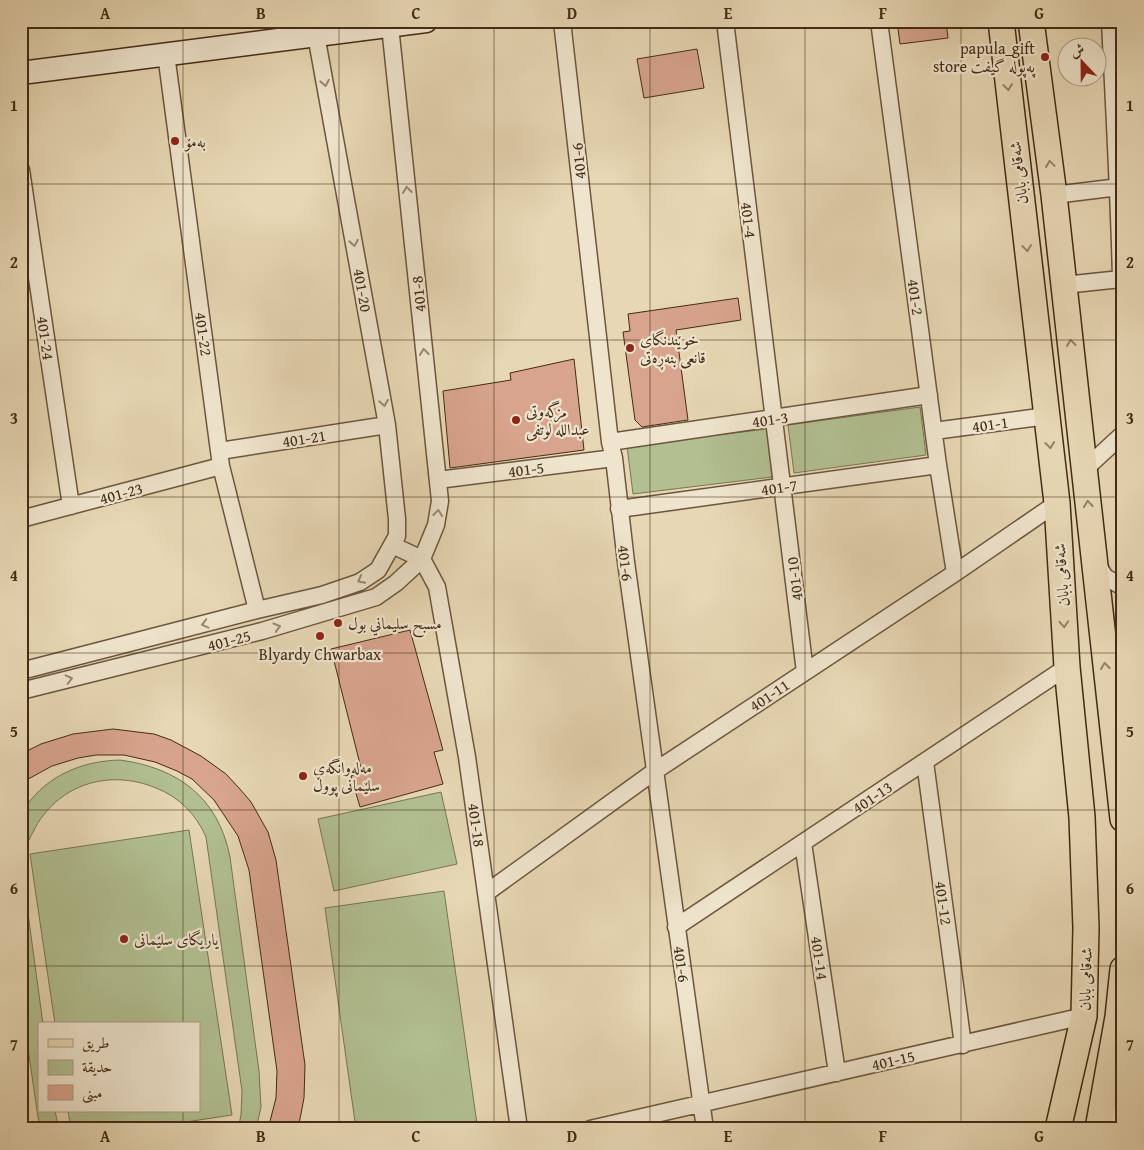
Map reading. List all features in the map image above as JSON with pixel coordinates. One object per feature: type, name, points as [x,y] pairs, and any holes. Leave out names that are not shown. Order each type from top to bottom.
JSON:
[{"type":"main road","name":"شەقامی بابان","points":[[1001,21],[1056,503],[1067,667],[1082,817],[1086,928],[1084,1016],[1058,1129]]},
{"type":"main road","name":"شەقامی بابان","points":[[1031,21],[1054,195],[1123,819]]},
{"type":"main road","points":[[1035,51],[1045,21]]},
{"type":"main road","points":[[1099,1126],[1118,1017],[1123,969]]},
{"type":"street","points":[[21,73],[316,35],[338,27],[390,26],[426,21]]},
{"type":"street","name":"401-6","points":[[562,21],[612,450],[705,1129]]},
{"type":"street","name":"401-4","points":[[725,21],[783,486]]},
{"type":"street","name":"401-2","points":[[879,21],[938,465],[955,573]]},
{"type":"street","points":[[1064,285],[1121,279],[1119,161],[1110,21]]},
{"type":"street","name":"401-8","points":[[390,26],[438,480],[439,514],[431,540],[422,559]]},
{"type":"street","name":"401-20","points":[[316,35],[388,424],[397,519],[397,536],[392,545]]},
{"type":"street","name":"401-22","points":[[166,54],[220,458],[257,610]]},
{"type":"street","name":"401-24","points":[[21,170],[72,506]]},
{"type":"street","points":[[1054,195],[1119,187]]},
{"type":"street","name":"401-3","points":[[612,450],[774,418],[929,395]]},
{"type":"street","name":"401-1","points":[[934,432],[1047,416]]},
{"type":"street","name":"401-21","points":[[220,458],[388,424]]},
{"type":"street","points":[[1085,469],[1123,434]]},
{"type":"street","name":"401-5","points":[[438,480],[612,450]]},
{"type":"street","name":"401-23","points":[[21,519],[72,506],[220,458]]},
{"type":"street","name":"401-7","points":[[620,509],[938,465]]},
{"type":"street","name":"401-10","points":[[783,486],[805,672]]},
{"type":"street","name":"401-11","points":[[486,893],[655,771],[955,573],[1056,503]]},
{"type":"street","points":[[392,545],[422,559]]},
{"type":"street","name":"401-25","points":[[21,671],[322,595],[360,582],[378,570],[392,545]]},
{"type":"street","name":"401-25","points":[[21,691],[262,632],[376,598],[422,559]]},
{"type":"street","name":"401-18","points":[[422,559],[437,587],[467,757],[519,1129]]},
{"type":"street","points":[[1094,560],[1105,577],[1123,587]]},
{"type":"street","name":"401-13","points":[[676,927],[1067,667]]},
{"type":"street","name":"401-12","points":[[925,762],[963,1045]]},
{"type":"street","name":"401-14","points":[[803,843],[837,1073]]},
{"type":"street","name":"401-15","points":[[590,1129],[1084,1016]]},
{"type":"street","points":[[1099,1126],[1123,1111]]},
{"type":"green space","points":[[920,407],[926,455],[794,473],[788,425]]},
{"type":"green space","points":[[767,429],[772,477],[633,494],[627,446]]},
{"type":"green space","points":[[120,760],[141,764],[177,778],[205,802],[216,818],[224,836],[230,857],[259,1071],[261,1107],[256,1129],[238,1129],[241,1115],[242,1091],[206,837],[192,814],[172,796],[138,782],[120,780],[102,781],[85,785],[69,792],[55,802],[33,832],[24,854],[24,881],[43,1022],[38,1022],[38,1112],[55,1112],[59,1129],[41,1129],[38,1117],[21,1001],[21,814],[30,801],[51,781],[76,768],[105,761]]},
{"type":"green space","points":[[441,792],[457,864],[334,891],[318,819]]},
{"type":"green space","name":"یاریگای سلێمانی","points":[[189,830],[232,1115],[139,1129],[71,1129],[68,1112],[200,1112],[200,1022],[55,1022],[30,854]]},
{"type":"green space","points":[[444,891],[477,1124],[447,1129],[356,1129],[325,908]]},
{"type":"building","points":[[897,21],[946,21],[948,38],[900,44]]},
{"type":"building","points":[[697,49],[704,88],[644,98],[637,59]]},
{"type":"building","points":[[738,298],[741,320],[676,330],[688,420],[642,427],[635,420],[623,332],[630,331],[628,314]]},
{"type":"building","points":[[574,359],[584,450],[450,468],[443,391],[511,380],[510,373]]},
{"type":"building","points":[[410,630],[443,750],[434,752],[443,784],[360,807],[351,776],[362,772],[331,649]]},
{"type":"building","points":[[113,729],[154,734],[171,740],[201,756],[226,774],[239,788],[251,802],[268,832],[276,860],[305,1065],[304,1098],[298,1129],[268,1129],[276,1098],[277,1071],[249,870],[238,836],[214,800],[192,779],[177,771],[155,762],[124,755],[96,755],[78,758],[52,766],[21,783],[21,754],[41,744],[73,734]]},
{"type":"place","name":"papula_gift store پەپولە گیفت","points":[[1045,57]]},
{"type":"place","name":"بەمۆ","points":[[175,141]]},
{"type":"place","name":"خوێندنگای قانعی بنەڕەتی","points":[[630,348]]},
{"type":"place","name":"مزگەوتی عبداللە لوتفی","points":[[516,420]]},
{"type":"place","name":"مسبح سلیماني بول","points":[[338,623]]},
{"type":"place","name":"Blyardy Chwarbax","points":[[320,636]]},
{"type":"place","name":"مەلەوانگەی سلێمانی پووڵ","points":[[303,776]]},
{"type":"place","name":"یاریگای سلێمانی","points":[[124,939]]}]
